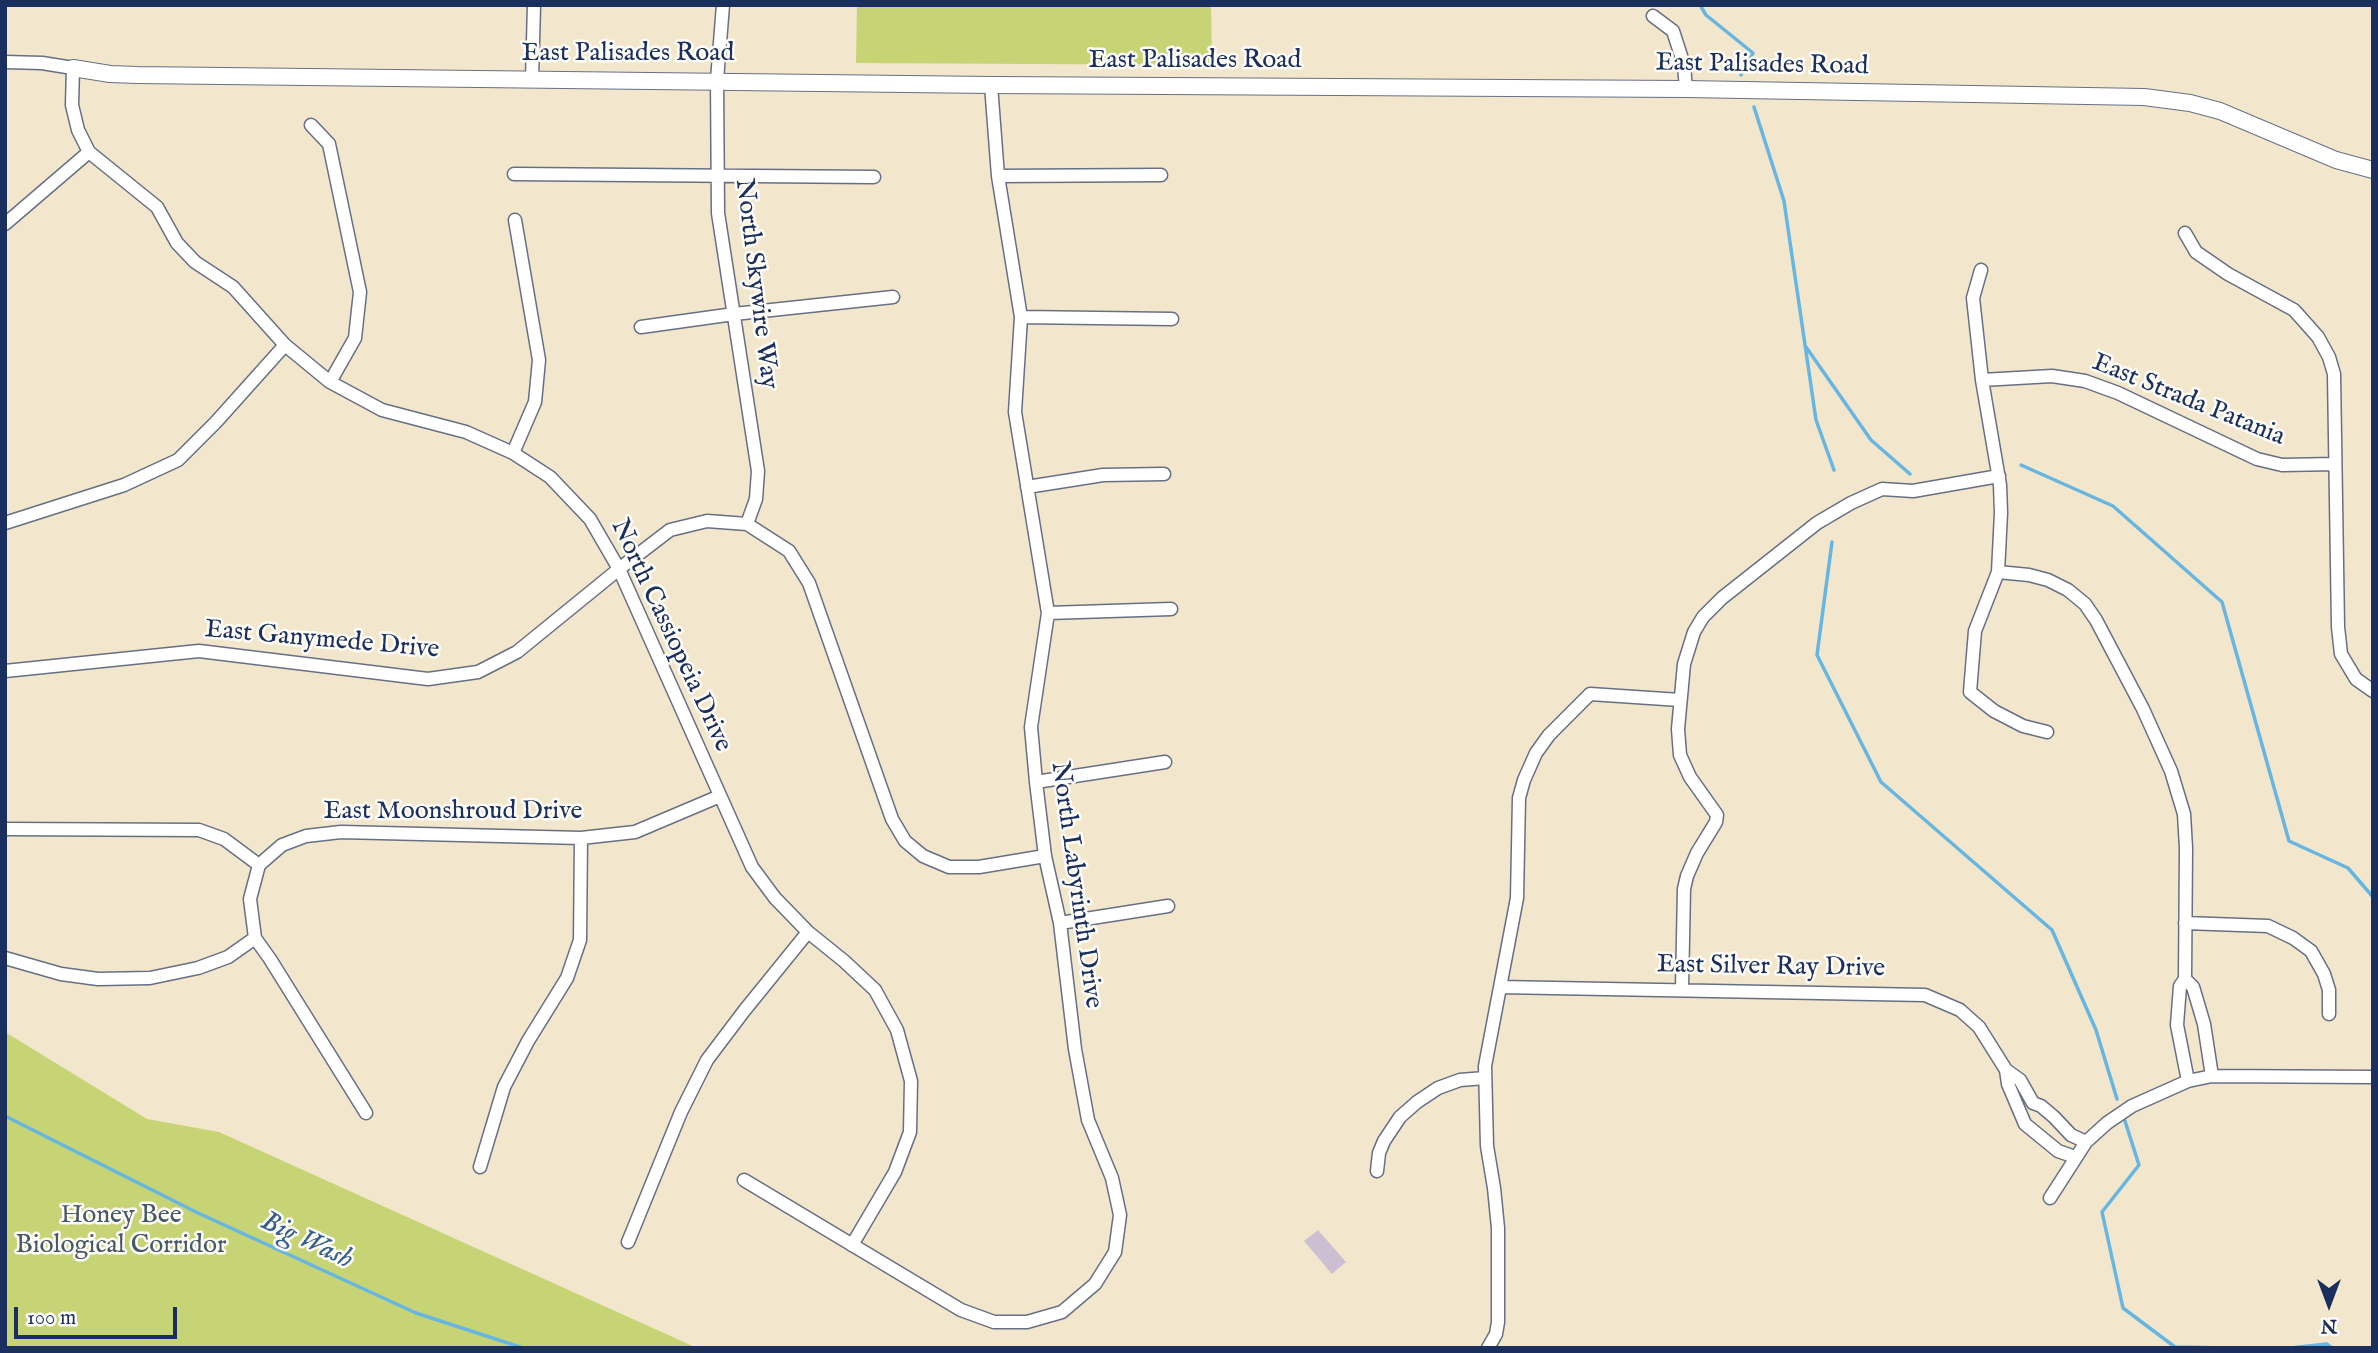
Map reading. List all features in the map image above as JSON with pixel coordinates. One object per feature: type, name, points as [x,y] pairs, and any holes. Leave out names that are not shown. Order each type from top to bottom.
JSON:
[{"type":"street","points":[[532,79],[534,5]]},
{"type":"street","name":"North Skywire Way","points":[[723,5],[717,80],[718,213],[758,471],[757,499],[747,524]]},
{"type":"street","points":[[1653,16],[1673,31],[1684,65],[1686,89]]},
{"type":"street","name":"East Palisades Road","points":[[5,62],[42,63],[110,74],[137,75],[991,85],[1686,89],[2160,99],[2220,111],[2336,160],[2373,170]]},
{"type":"street","name":"North Cassiopeia Drive","points":[[73,68],[72,104],[78,130],[89,152],[157,207],[177,243],[195,262],[233,287],[285,345],[330,382],[382,410],[466,432],[513,453],[550,477],[590,519],[619,569],[752,867],[775,898],[807,932],[875,990],[897,1030],[911,1082],[910,1132],[895,1172],[852,1245]]},
{"type":"street","name":"North Labyrinth Drive","points":[[744,1180],[961,1310],[995,1322],[1027,1322],[1062,1312],[1095,1284],[1115,1252],[1120,1215],[1112,1178],[1088,1120],[1075,1049],[1060,923],[1045,856],[1035,782],[1031,727],[1048,613],[1015,412],[1020,317],[998,176],[991,85]]},
{"type":"street","points":[[311,125],[329,144],[360,292],[355,338],[330,382]]},
{"type":"street","points":[[5,224],[89,152]]},
{"type":"street","points":[[514,174],[874,177]]},
{"type":"street","points":[[998,176],[1161,175]]},
{"type":"street","points":[[513,453],[535,402],[539,360],[515,220]]},
{"type":"street","points":[[2185,233],[2196,252],[2228,274],[2294,310],[2318,337],[2329,357],[2334,374],[2338,627],[2341,654],[2356,679],[2373,691]]},
{"type":"street","points":[[1981,270],[1973,298],[2001,513],[1998,572],[1975,632],[1970,692],[1994,711],[2023,726],[2047,732]]},
{"type":"street","points":[[641,327],[893,297]]},
{"type":"street","points":[[1020,317],[1172,319]]},
{"type":"street","points":[[5,523],[124,485],[178,460],[285,345]]},
{"type":"street","name":"East Strada Patania","points":[[1982,380],[2052,376],[2085,381],[2118,393],[2257,459],[2283,465],[2335,464]]},
{"type":"street","points":[[1027,487],[1103,475],[1164,474]]},
{"type":"street","points":[[1682,989],[1684,889],[1697,853],[1716,822],[1717,815],[1689,777],[1680,755],[1678,729],[1687,649],[1703,617],[1722,598],[1817,523],[1851,503],[1882,489],[1913,491],[1998,476]]},
{"type":"street","name":"East Ganymede Drive","points":[[5,671],[199,651],[428,679],[478,672],[517,652],[670,530],[707,521],[747,524],[789,551],[809,583],[892,819],[905,841],[923,856],[949,867],[979,867],[1045,856]]},
{"type":"street","points":[[1998,572],[2048,580],[2068,590],[2085,604],[2143,709],[2175,782],[2184,814],[2186,848],[2185,979],[2180,986],[2177,1024],[2188,1081]]},
{"type":"street","points":[[1048,613],[1171,609]]},
{"type":"street","points":[[1488,1348],[1496,1334],[1498,1322],[1498,1241],[1494,1188],[1486,1146],[1485,1078],[1487,1046],[1517,898],[1518,798],[1536,753],[1559,723],[1590,694],[1680,700]]},
{"type":"street","points":[[1035,782],[1165,762]]},
{"type":"street","name":"East Moonshroud Drive","points":[[259,865],[282,845],[294,840],[341,832],[581,838],[635,832],[720,796]]},
{"type":"street","points":[[5,829],[199,830],[224,839],[259,865],[250,900],[255,939],[366,1113]]},
{"type":"street","points":[[480,1167],[504,1087],[527,1041],[567,978],[580,940],[581,838]]},
{"type":"street","points":[[1060,923],[1168,906]]},
{"type":"street","points":[[2185,923],[2268,926],[2293,938],[2311,951],[2324,974],[2329,990],[2329,1014]]},
{"type":"street","points":[[628,1242],[681,1112],[707,1060],[807,932]]},
{"type":"street","points":[[5,958],[74,976],[99,979],[150,978],[198,968],[228,957],[255,939]]},
{"type":"street","points":[[2185,979],[2193,986],[2204,1024],[2212,1076]]},
{"type":"street","name":"East Silver Ray Drive","points":[[1500,987],[1925,995],[1960,1010],[1979,1027],[2007,1070],[2020,1080],[2034,1103],[2041,1105],[2071,1135],[2086,1142]]},
{"type":"street","name":"East Silver Ray Drive","points":[[2007,1070],[2008,1084],[2025,1124],[2058,1151],[2075,1157]]},
{"type":"street","points":[[2050,1198],[2086,1142],[2132,1105],[2188,1081],[2212,1076],[2373,1077]]},
{"type":"street","points":[[1377,1171],[1379,1153],[1384,1141],[1400,1117],[1417,1102],[1438,1088],[1460,1080],[1485,1078]]},
{"type":"shaded area","points":[[1318,1230],[1346,1262],[1332,1274],[1304,1241]]},
{"type":"green space","points":[[857,5],[1211,5],[1212,65],[856,63]]},
{"type":"green space","name":"Honey Bee Biological Corridor","points":[[5,1032],[147,1119],[219,1132],[697,1348],[5,1348]]},
{"type":"waterway","points":[[1700,5],[1706,15],[1753,53],[1741,75]]},
{"type":"waterway","points":[[1754,107],[1784,201],[1816,420],[1834,470]]},
{"type":"waterway","points":[[1806,347],[1871,440],[1910,474]]},
{"type":"waterway","points":[[2021,465],[2113,506],[2222,602],[2289,841],[2348,868],[2373,897]]},
{"type":"waterway","points":[[1832,542],[1817,655],[1881,782],[2052,930],[2096,1030],[2117,1099]]},
{"type":"waterway","name":"Big Wash","points":[[5,1116],[196,1212],[416,1313],[523,1348]]},
{"type":"waterway","points":[[2125,1121],[2139,1165],[2102,1212],[2123,1308],[2175,1347],[2229,1348]]},
{"type":"waterway","points":[[2290,1348],[2327,1344],[2332,1348]]}]
